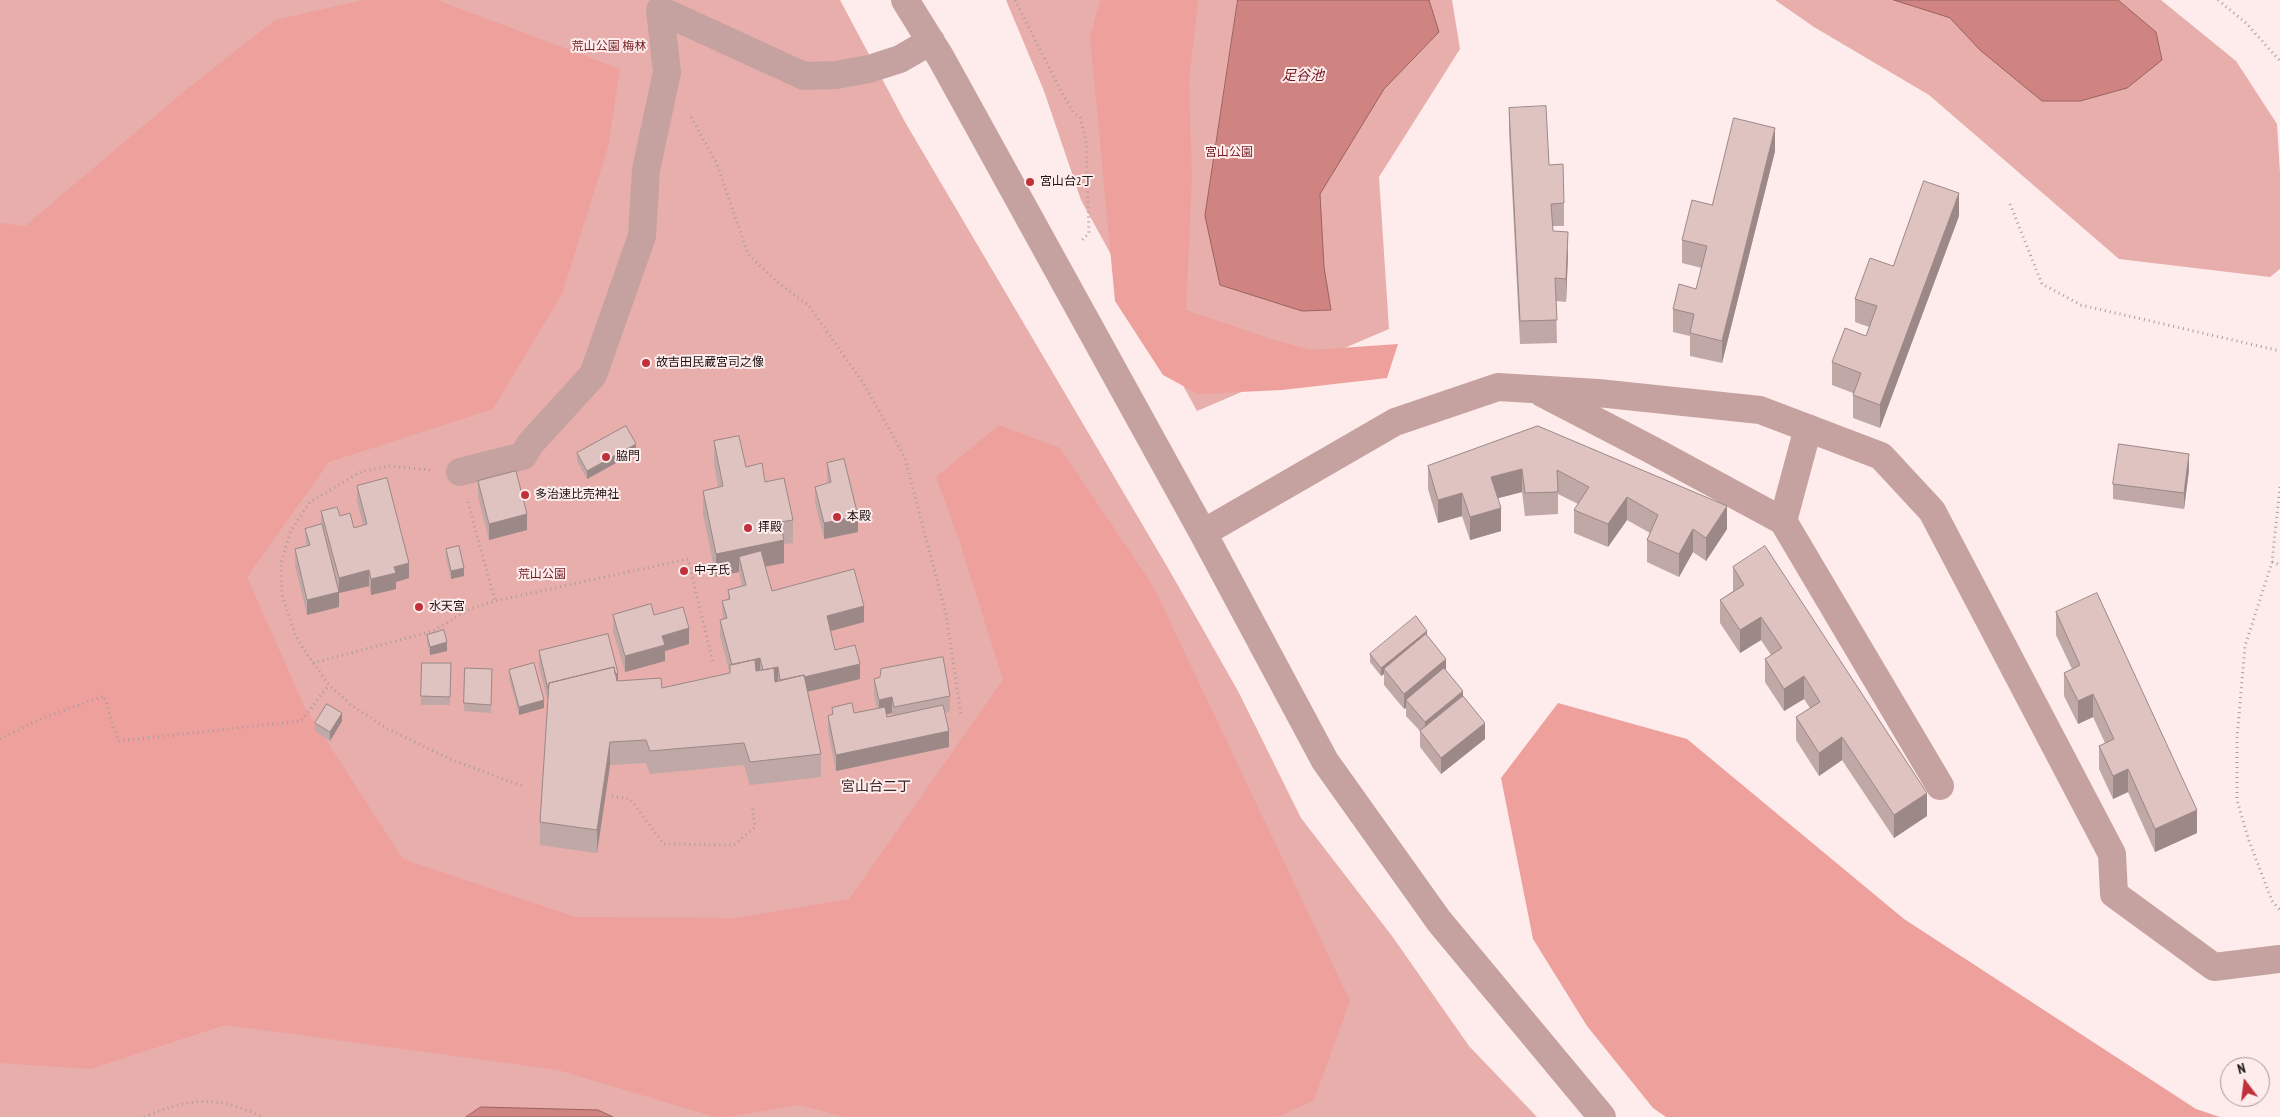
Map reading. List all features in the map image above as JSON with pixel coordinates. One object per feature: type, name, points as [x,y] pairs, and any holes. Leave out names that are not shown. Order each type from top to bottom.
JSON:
[{"type":"street","points":[[905,0],[931,42],[1203,533],[1325,761],[1439,921],[1602,1117]]},
{"type":"street","points":[[460,472],[523,456],[530,444],[593,374],[642,236],[646,170],[667,72],[660,10],[804,76],[836,75],[869,68],[900,59],[931,42]]},
{"type":"street","points":[[1203,533],[1395,422],[1498,387],[1598,393],[1760,410],[1881,456],[1932,511],[2112,854],[2114,894],[2214,967],[2280,959]]},
{"type":"street","points":[[1534,389],[1783,521],[1940,786]]},
{"type":"street","points":[[1783,521],[1808,428]]},
{"type":"path","points":[[1015,0],[1073,112],[1080,117],[1086,142],[1088,233],[1081,241]]},
{"type":"path","points":[[2218,0],[2246,23],[2280,61]]},
{"type":"path","points":[[667,72],[717,164],[748,254],[775,280],[809,306],[864,384],[905,458],[946,614],[961,714]]},
{"type":"path","points":[[2010,204],[2042,284],[2081,304],[2280,351]]},
{"type":"path","points":[[495,600],[460,472],[390,466],[362,471],[310,502],[291,530],[281,563],[282,595],[295,634],[329,685],[351,705],[388,729],[452,760],[525,787]]},
{"type":"path","points":[[2280,487],[2272,562],[2245,646],[2237,738],[2237,800],[2248,838],[2272,901],[2280,910]]},
{"type":"path","points":[[313,663],[433,631],[470,609],[495,600],[688,558],[713,663]]},
{"type":"path","points":[[2272,562],[2280,565]]},
{"type":"path","points":[[0,739],[46,717],[104,696],[118,741],[301,721],[329,685]]},
{"type":"path","points":[[612,796],[630,799],[664,844],[734,845],[755,827],[752,805]]},
{"type":"path","points":[[144,1117],[175,1104],[217,1102],[239,1106],[262,1117]]},
{"type":"green space","name":"荒山公園","points":[[0,0],[840,0],[905,122],[1168,568],[1238,691],[1301,818],[1392,936],[1469,1046],[1537,1117],[0,1117]]},
{"type":"green space","name":"宮山公園","points":[[1006,0],[1452,0],[1460,49],[1379,177],[1389,329],[1197,411],[1081,200],[1044,91]]},
{"type":"green space","points":[[1775,0],[2161,0],[2236,61],[2277,124],[2280,173],[2280,269],[2270,277],[2119,259],[1929,95],[1814,27]]},
{"type":"shaded area","points":[[363,0],[437,0],[620,69],[608,147],[562,294],[493,409],[329,462],[247,577],[304,706],[403,859],[576,917],[736,918],[849,899],[1003,680],[959,540],[936,477],[999,425],[1060,448],[1153,586],[1350,1001],[1314,1100],[1278,1117],[844,1117],[799,1105],[728,1117],[715,1117],[558,1070],[225,1025],[91,1069],[0,1063],[0,223],[25,226],[187,89],[275,20]]},
{"type":"shaded area","points":[[1100,0],[1198,0],[1189,81],[1192,177],[1186,310],[1274,340],[1311,350],[1398,344],[1387,378],[1282,390],[1198,394],[1163,375],[1115,301],[1090,37]]},
{"type":"shaded area","points":[[1558,703],[1687,739],[1904,919],[2196,1109],[2220,1117],[1666,1117],[1653,1108],[1587,1026],[1533,939],[1501,778]]},
{"type":"water","name":"足谷池","points":[[1238,0],[1429,0],[1439,32],[1384,89],[1320,194],[1324,267],[1331,310],[1302,311],[1220,285],[1205,216]]},
{"type":"water","points":[[1894,0],[2118,0],[2156,32],[2162,60],[2127,88],[2080,101],[2042,101],[1980,50],[1950,18]]},
{"type":"water","points":[[481,1107],[598,1110],[613,1117],[466,1117]]},
{"type":"building","points":[[1546,106],[1549,165],[1563,164],[1564,203],[1551,204],[1553,231],[1568,232],[1566,279],[1555,278],[1557,320],[1520,321],[1509,108]]},
{"type":"building","points":[[1734,118],[1775,128],[1722,341],[1690,333],[1694,314],[1673,309],[1679,284],[1696,289],[1707,246],[1682,240],[1692,200],[1712,205]]},
{"type":"building","points":[[1924,181],[1959,193],[1880,405],[1853,395],[1861,373],[1832,362],[1845,328],[1866,336],[1877,306],[1855,299],[1870,258],[1893,266]]},
{"type":"building","name":"脇門","points":[[626,426],[636,444],[587,471],[577,453]]},
{"type":"building","points":[[1538,426],[1727,506],[1706,538],[1693,529],[1679,554],[1647,540],[1658,515],[1627,497],[1608,524],[1574,510],[1589,487],[1557,470],[1558,492],[1525,493],[1522,469],[1491,477],[1501,508],[1470,517],[1462,493],[1438,500],[1428,466]]},
{"type":"building","name":"拝殿","points":[[739,436],[746,467],[762,463],[765,482],[784,478],[793,520],[780,522],[784,540],[716,554],[703,491],[723,486],[714,441]]},
{"type":"building","points":[[2119,444],[2189,454],[2184,493],[2113,484]]},
{"type":"building","name":"本殿","points":[[844,459],[858,516],[824,523],[815,487],[831,482],[827,463]]},
{"type":"building","points":[[516,471],[527,514],[489,524],[478,481]]},
{"type":"building","points":[[387,478],[409,563],[394,567],[396,573],[371,579],[369,570],[339,578],[321,511],[337,507],[340,516],[350,513],[354,528],[367,524],[357,486]]},
{"type":"building","points":[[322,524],[339,592],[307,600],[295,549],[310,545],[305,529]]},
{"type":"building","points":[[459,546],[464,568],[451,571],[446,549]]},
{"type":"building","points":[[1765,546],[1927,793],[1894,815],[1842,737],[1819,753],[1796,717],[1820,702],[1804,676],[1784,689],[1765,659],[1782,648],[1761,617],[1740,630],[1720,600],[1744,585],[1733,567]]},
{"type":"building","points":[[761,551],[772,591],[854,569],[864,606],[827,616],[835,650],[855,645],[860,664],[804,677],[804,675],[780,680],[778,667],[763,670],[760,658],[732,665],[720,620],[727,618],[722,601],[730,599],[728,590],[746,585],[739,557]]},
{"type":"building","points":[[2097,593],[2197,810],[2155,829],[2128,769],[2113,776],[2099,746],[2114,739],[2093,694],[2078,701],[2064,673],[2080,665],[2056,612]]},
{"type":"building","points":[[651,604],[654,615],[683,607],[689,628],[662,636],[665,645],[625,656],[613,615]]},
{"type":"building","points":[[1416,616],[1427,631],[1381,668],[1370,654]]},
{"type":"building","points":[[444,630],[447,642],[430,647],[427,635]]},
{"type":"building","points":[[608,634],[618,673],[615,674],[614,667],[549,683],[548,689],[539,651]]},
{"type":"building","points":[[1426,634],[1446,659],[1404,694],[1384,669]]},
{"type":"building","points":[[943,657],[950,696],[894,707],[892,697],[879,700],[874,679],[880,677],[881,669]]},
{"type":"building","points":[[755,660],[756,671],[774,668],[775,682],[804,675],[821,754],[750,762],[744,743],[650,751],[646,740],[610,742],[597,830],[540,822],[549,683],[614,667],[617,681],[661,678],[662,688],[730,673],[730,665]]},
{"type":"building","points":[[422,663],[451,663],[450,697],[421,696]]},
{"type":"building","points":[[534,663],[544,700],[519,707],[509,670]]},
{"type":"building","points":[[465,668],[492,669],[491,705],[464,703]]},
{"type":"building","points":[[1444,668],[1463,691],[1425,722],[1406,700]]},
{"type":"building","points":[[1463,696],[1485,723],[1441,758],[1420,731]]},
{"type":"building","points":[[852,703],[854,713],[885,707],[887,717],[943,705],[949,731],[836,755],[828,716],[833,714],[832,708]]},
{"type":"building","points":[[327,704],[342,713],[330,732],[315,723]]},
{"type":"place","name":"宮山台2丁","points":[[1030,182]]},
{"type":"place","name":"故吉田民蔵宮司之像","points":[[646,363]]},
{"type":"place","name":"脇門","points":[[606,457]]},
{"type":"place","name":"多治速比売神社","points":[[525,495]]},
{"type":"place","name":"本殿","points":[[837,517]]},
{"type":"place","name":"拝殿","points":[[748,528]]},
{"type":"place","name":"中子氏","points":[[684,571]]},
{"type":"place","name":"水天宮","points":[[419,607]]},
{"type":"district","name":"宮山台二丁","points":[[876,787]]},
{"type":"park label","name":"荒山公園 梅林","points":[[609,47]]}]
